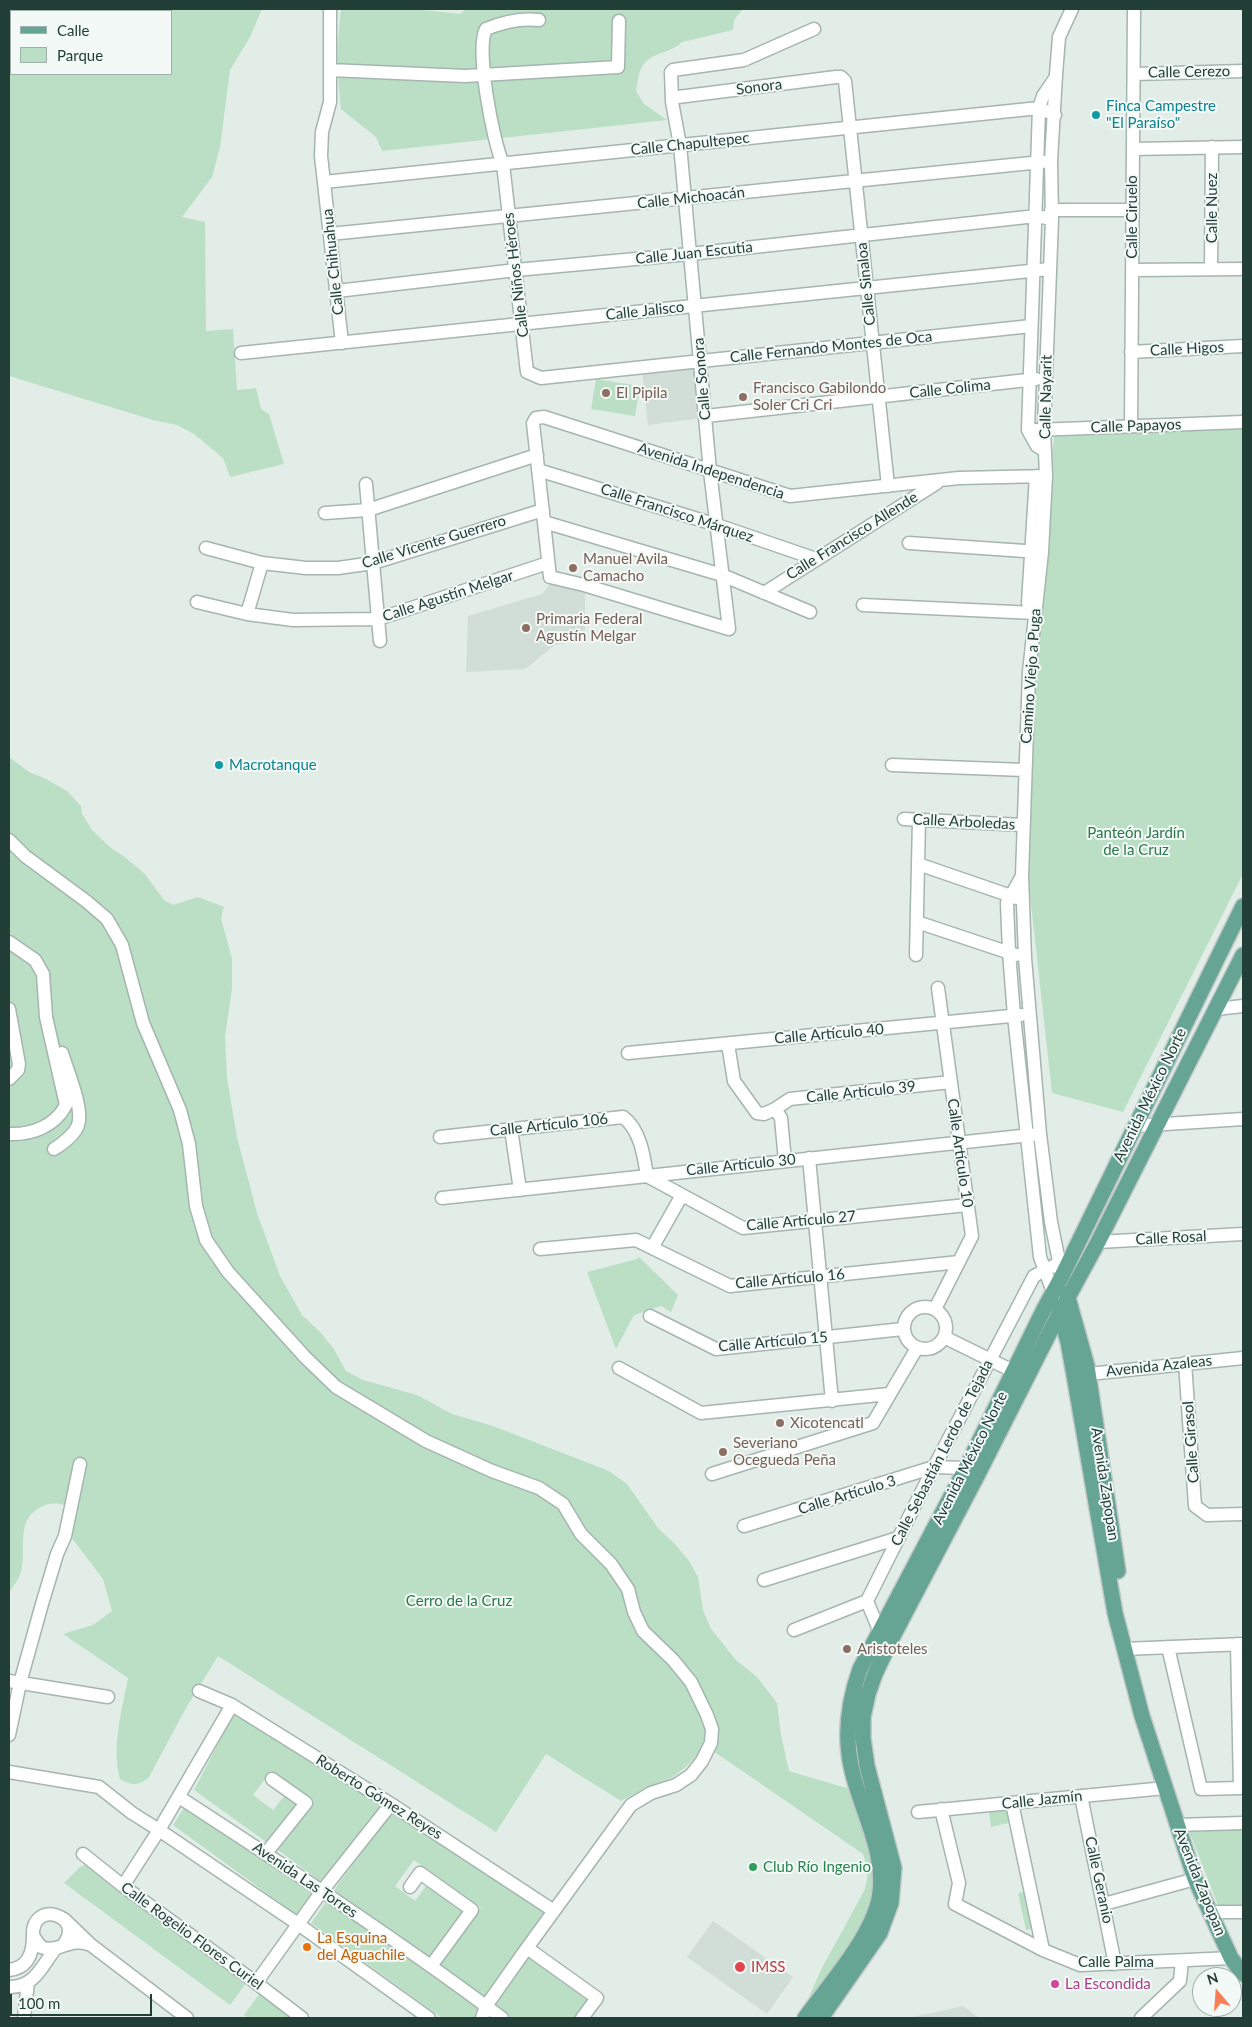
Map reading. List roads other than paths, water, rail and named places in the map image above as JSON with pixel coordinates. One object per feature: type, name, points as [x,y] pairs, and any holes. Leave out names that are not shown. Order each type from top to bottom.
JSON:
[{"type":"main road","name":"Avenida México Norte","points":[[804,2018],[857,1946],[874,1914],[879,1900],[881,1885],[878,1856],[851,1767],[848,1718],[852,1692],[860,1669],[885,1634],[972,1471],[1020,1375],[1061,1269],[1135,1126],[1243,906]]},
{"type":"main road","name":"Avenida México Norte","points":[[1020,1375],[1044,1346],[1243,955]]},
{"type":"main road","points":[[1061,1269],[1068,1298]]},
{"type":"main road","points":[[1053,1292],[1068,1342]]},
{"type":"main road","name":"Avenida Zapopan","points":[[1068,1298],[1126,1649],[1142,1716],[1195,1879],[1231,1958],[1243,1974]]},
{"type":"main road","points":[[1044,1346],[1052,1338],[1060,1335],[1068,1342]]},
{"type":"main road","name":"Avenida Zapopan","points":[[1068,1342],[1081,1374]]},
{"type":"main road","name":"Avenida México Norte","points":[[821,2018],[880,1933],[891,1903],[894,1868],[867,1766],[862,1738],[863,1717],[868,1694],[885,1634]]},
{"type":"street","name":"Calle Nayarit","points":[[1045,451],[1037,446],[1028,430],[1038,108],[1043,96],[1055,81],[1060,37],[1072,9]]},
{"type":"street","name":"Calle Ciruelo","points":[[1131,426],[1134,9]]},
{"type":"street","name":"Calle Chihuahua","points":[[330,10],[330,102],[322,132],[321,156],[342,343]]},
{"type":"street","name":"Calle Niños Héroes","points":[[540,20],[526,18],[497,24],[486,29],[483,40],[491,125],[503,164],[528,372],[541,378]]},
{"type":"street","points":[[330,70],[465,76],[618,66],[619,20]]},
{"type":"street","name":"Calle Sonora","points":[[548,563],[550,578],[584,585],[729,629],[710,471],[680,144],[671,72],[673,70],[744,60],[814,29]]},
{"type":"street","name":"Calle Cerezo","points":[[1135,74],[1243,71]]},
{"type":"street","name":"Calle Nayarit","points":[[1045,451],[1044,429],[1056,75]]},
{"type":"street","name":"Sonora","points":[[673,99],[836,77],[845,81]]},
{"type":"street","name":"Calle Sinaloa","points":[[845,81],[888,486]]},
{"type":"street","name":"Calle Chapultepec","points":[[324,182],[1038,108],[1055,115]]},
{"type":"street","name":"Calle Nuez","points":[[1212,147],[1212,269]]},
{"type":"street","points":[[1133,149],[1243,147]]},
{"type":"street","name":"Calle Michoacán","points":[[330,234],[1052,161]]},
{"type":"street","name":"Calle Juan Escutia","points":[[336,291],[516,270],[690,254],[1036,216],[1132,210]]},
{"type":"street","points":[[1132,270],[1243,268]]},
{"type":"street","name":"Calle Jalisco","points":[[241,353],[1050,269]]},
{"type":"street","name":"Calle Fernando Montes de Oca","points":[[541,378],[1031,326]]},
{"type":"street","name":"Calle Higos","points":[[1131,352],[1243,346]]},
{"type":"street","name":"Calle Colima","points":[[706,416],[1046,378]]},
{"type":"street","name":"Avenida Independencia","points":[[536,455],[533,423],[536,418],[544,417],[790,496],[941,480],[1041,476]]},
{"type":"street","name":"Calle Papayos","points":[[1028,430],[1243,422]]},
{"type":"street","name":"Camino Viejo a Puga","points":[[1016,898],[1022,876],[1024,770],[1031,613],[1037,552],[1041,476],[1045,451]]},
{"type":"street","points":[[324,513],[368,510],[536,455],[548,563]]},
{"type":"street","name":"Calle Francisco Márquez","points":[[538,470],[716,525],[816,559]]},
{"type":"street","name":"Calle Francisco Allende","points":[[764,592],[941,480]]},
{"type":"street","points":[[366,484],[380,640]]},
{"type":"street","points":[[543,516],[722,575],[810,612]]},
{"type":"street","name":"Calle Vicente Guerrero","points":[[206,548],[262,563],[306,568],[338,568],[373,563],[543,516]]},
{"type":"street","points":[[909,543],[1037,552]]},
{"type":"street","points":[[247,614],[262,563]]},
{"type":"street","name":"Calle Agustín Melgar","points":[[197,602],[247,614],[294,620],[378,619],[548,563]]},
{"type":"street","points":[[863,605],[1031,613]]},
{"type":"street","points":[[892,765],[1024,770]]},
{"type":"street","name":"Calle Arboledas","points":[[904,819],[1023,824]]},
{"type":"street","points":[[916,955],[919,820]]},
{"type":"street","points":[[9,840],[25,856],[107,919],[122,946],[143,1023],[182,1119],[189,1144],[196,1206],[206,1240],[228,1272],[305,1357],[336,1387],[426,1441],[492,1471],[539,1488],[562,1504],[581,1534],[611,1564],[628,1588],[634,1612],[643,1632],[673,1660],[691,1682],[707,1714],[712,1729],[711,1743],[702,1761],[691,1775],[676,1785],[651,1793],[631,1805],[527,1948],[484,2012]]},
{"type":"street","points":[[918,864],[1016,898]]},
{"type":"street","points":[[1016,898],[1007,903],[1014,1016],[1034,1134],[1061,1269]]},
{"type":"street","points":[[1016,898],[1026,958],[1030,1014],[1040,1257],[1053,1292]]},
{"type":"street","points":[[917,922],[1026,958]]},
{"type":"street","points":[[9,942],[35,960],[43,974],[47,1022],[66,1105],[55,1121],[39,1129],[21,1134],[9,1134]]},
{"type":"street","name":"Calle Artículo 10","points":[[935,1309],[972,1236],[938,988]]},
{"type":"street","points":[[1216,1009],[1243,1006]]},
{"type":"street","points":[[9,1009],[19,1064],[18,1070],[9,1080]]},
{"type":"street","name":"Calle Artículo 40","points":[[628,1053],[1030,1014]]},
{"type":"street","points":[[47,1022],[54,1025],[80,1114],[78,1127],[64,1142],[54,1149]]},
{"type":"street","points":[[728,1044],[734,1081],[757,1113],[764,1114],[774,1109],[781,1118],[785,1161]]},
{"type":"street","name":"Calle Artículo 39","points":[[774,1109],[790,1099],[951,1082]]},
{"type":"street","name":"Calle Artículo 106","points":[[440,1137],[623,1117],[630,1122],[643,1150],[647,1176]]},
{"type":"street","points":[[1135,1126],[1243,1119]]},
{"type":"street","points":[[511,1129],[520,1190]]},
{"type":"street","name":"Calle Artículo 30","points":[[442,1198],[1034,1134]]},
{"type":"street","points":[[809,1158],[832,1401]]},
{"type":"street","name":"Calle Artículo 27","points":[[647,1176],[743,1228],[967,1205]]},
{"type":"street","points":[[652,1248],[682,1195]]},
{"type":"street","name":"Calle Rosal","points":[[1098,1242],[1243,1234]]},
{"type":"street","name":"Calle Artículo 16","points":[[540,1249],[636,1240],[730,1286],[959,1262]]},
{"type":"street","name":"Calle Sebastián Lerdo de Tejada","points":[[866,1601],[1034,1276],[1045,1269],[1061,1269]]},
{"type":"street","points":[[928,1306],[935,1309],[944,1318],[946,1324],[944,1337],[933,1348],[917,1348],[907,1340],[903,1329],[908,1315],[913,1310],[928,1306]]},
{"type":"street","name":"Calle Artículo 15","points":[[650,1316],[716,1350],[903,1329]]},
{"type":"street","points":[[944,1337],[1020,1375]]},
{"type":"street","points":[[712,1474],[873,1423],[917,1348]]},
{"type":"street","name":"Avenida Azaleas","points":[[1081,1374],[1243,1358]]},
{"type":"street","name":"Calle Girasol","points":[[1185,1363],[1196,1506],[1207,1515],[1243,1514]]},
{"type":"street","points":[[619,1368],[701,1413],[890,1394]]},
{"type":"street","points":[[9,1735],[14,1682],[57,1554],[65,1536],[80,1464]]},
{"type":"street","name":"Calle Artículo 3","points":[[744,1526],[934,1468],[972,1471]]},
{"type":"street","points":[[764,1580],[898,1538]]},
{"type":"street","points":[[794,1630],[866,1601],[885,1634]]},
{"type":"street","points":[[1126,1649],[1168,1647],[1240,1644],[1242,1788],[1200,1789],[1168,1647]]},
{"type":"street","points":[[14,1682],[108,1698]]},
{"type":"street","name":"Roberto Gómez Reyes","points":[[199,1691],[232,1705],[391,1804],[554,1911]]},
{"type":"street","points":[[123,1886],[159,1830],[232,1705]]},
{"type":"street","points":[[9,1772],[99,1787],[132,1813],[298,1924],[429,2018]]},
{"type":"street","points":[[266,1853],[306,1803],[272,1779]]},
{"type":"street","name":"Calle Jazmín","points":[[918,1812],[1165,1788]]},
{"type":"street","name":"Calle Geranio","points":[[1081,1796],[1115,1964]]},
{"type":"street","name":"Avenida Las Torres","points":[[178,1797],[266,1853],[431,1966],[484,2012],[502,2018]]},
{"type":"street","points":[[1012,1803],[1043,1950]]},
{"type":"street","points":[[256,1983],[322,1891],[391,1804]]},
{"type":"street","name":"Calle Palma","points":[[941,1809],[959,1883],[955,1904],[1043,1950],[1080,1965],[1231,1958]]},
{"type":"street","points":[[1176,1825],[1243,1823]]},
{"type":"street","name":"Calle Rogelio Flores Curiel","points":[[84,1854],[123,1886],[302,2018]]},
{"type":"street","points":[[410,1887],[420,1873],[472,1910],[431,1966]]},
{"type":"street","points":[[1104,1904],[1195,1879]]},
{"type":"street","points":[[1210,1912],[1243,1912]]},
{"type":"street","points":[[9,1970],[15,1970],[32,1953],[34,1924],[42,1916],[53,1914],[64,1919],[91,1944],[187,2018]]},
{"type":"street","points":[[9,1987],[35,1978],[69,1935],[64,1919]]},
{"type":"street","points":[[33,1936],[41,1947],[59,1947],[82,1941],[91,1944]]},
{"type":"street","points":[[527,1948],[597,1998],[582,2018]]},
{"type":"street","points":[[1141,2018],[1180,1981],[1182,1961]]},
{"type":"street","points":[[24,2018],[28,1982]]},
{"type":"place","name":"Finca Campestre \"El Paraíso\"","points":[[1096,115]]},
{"type":"place","name":"El Pipila","points":[[606,393]]},
{"type":"place","name":"Francisco Gabilondo Soler Cri Cri","points":[[743,397]]},
{"type":"place","name":"Manuel Avila Camacho","points":[[573,568]]},
{"type":"place","name":"Primaria Federal Agustín Melgar","points":[[526,628]]},
{"type":"place","name":"Macrotanque","points":[[219,765]]},
{"type":"place","name":"Xicotencatl","points":[[780,1423]]},
{"type":"place","name":"Severiano Ocegueda Peña","points":[[723,1452]]},
{"type":"place","name":"Aristoteles","points":[[847,1649]]},
{"type":"place","name":"Club Río Ingenio","points":[[753,1867]]},
{"type":"place","name":"La Esquina del Aguachile","points":[[307,1947]]},
{"type":"place","name":"IMSS","points":[[740,1967]]},
{"type":"place","name":"La Escondida","points":[[1055,1984]]},
{"type":"park label","name":"Panteón Jardín de la Cruz","points":[[1136,842]]},
{"type":"park label","name":"Cerro de la Cruz","points":[[459,1601]]}]
